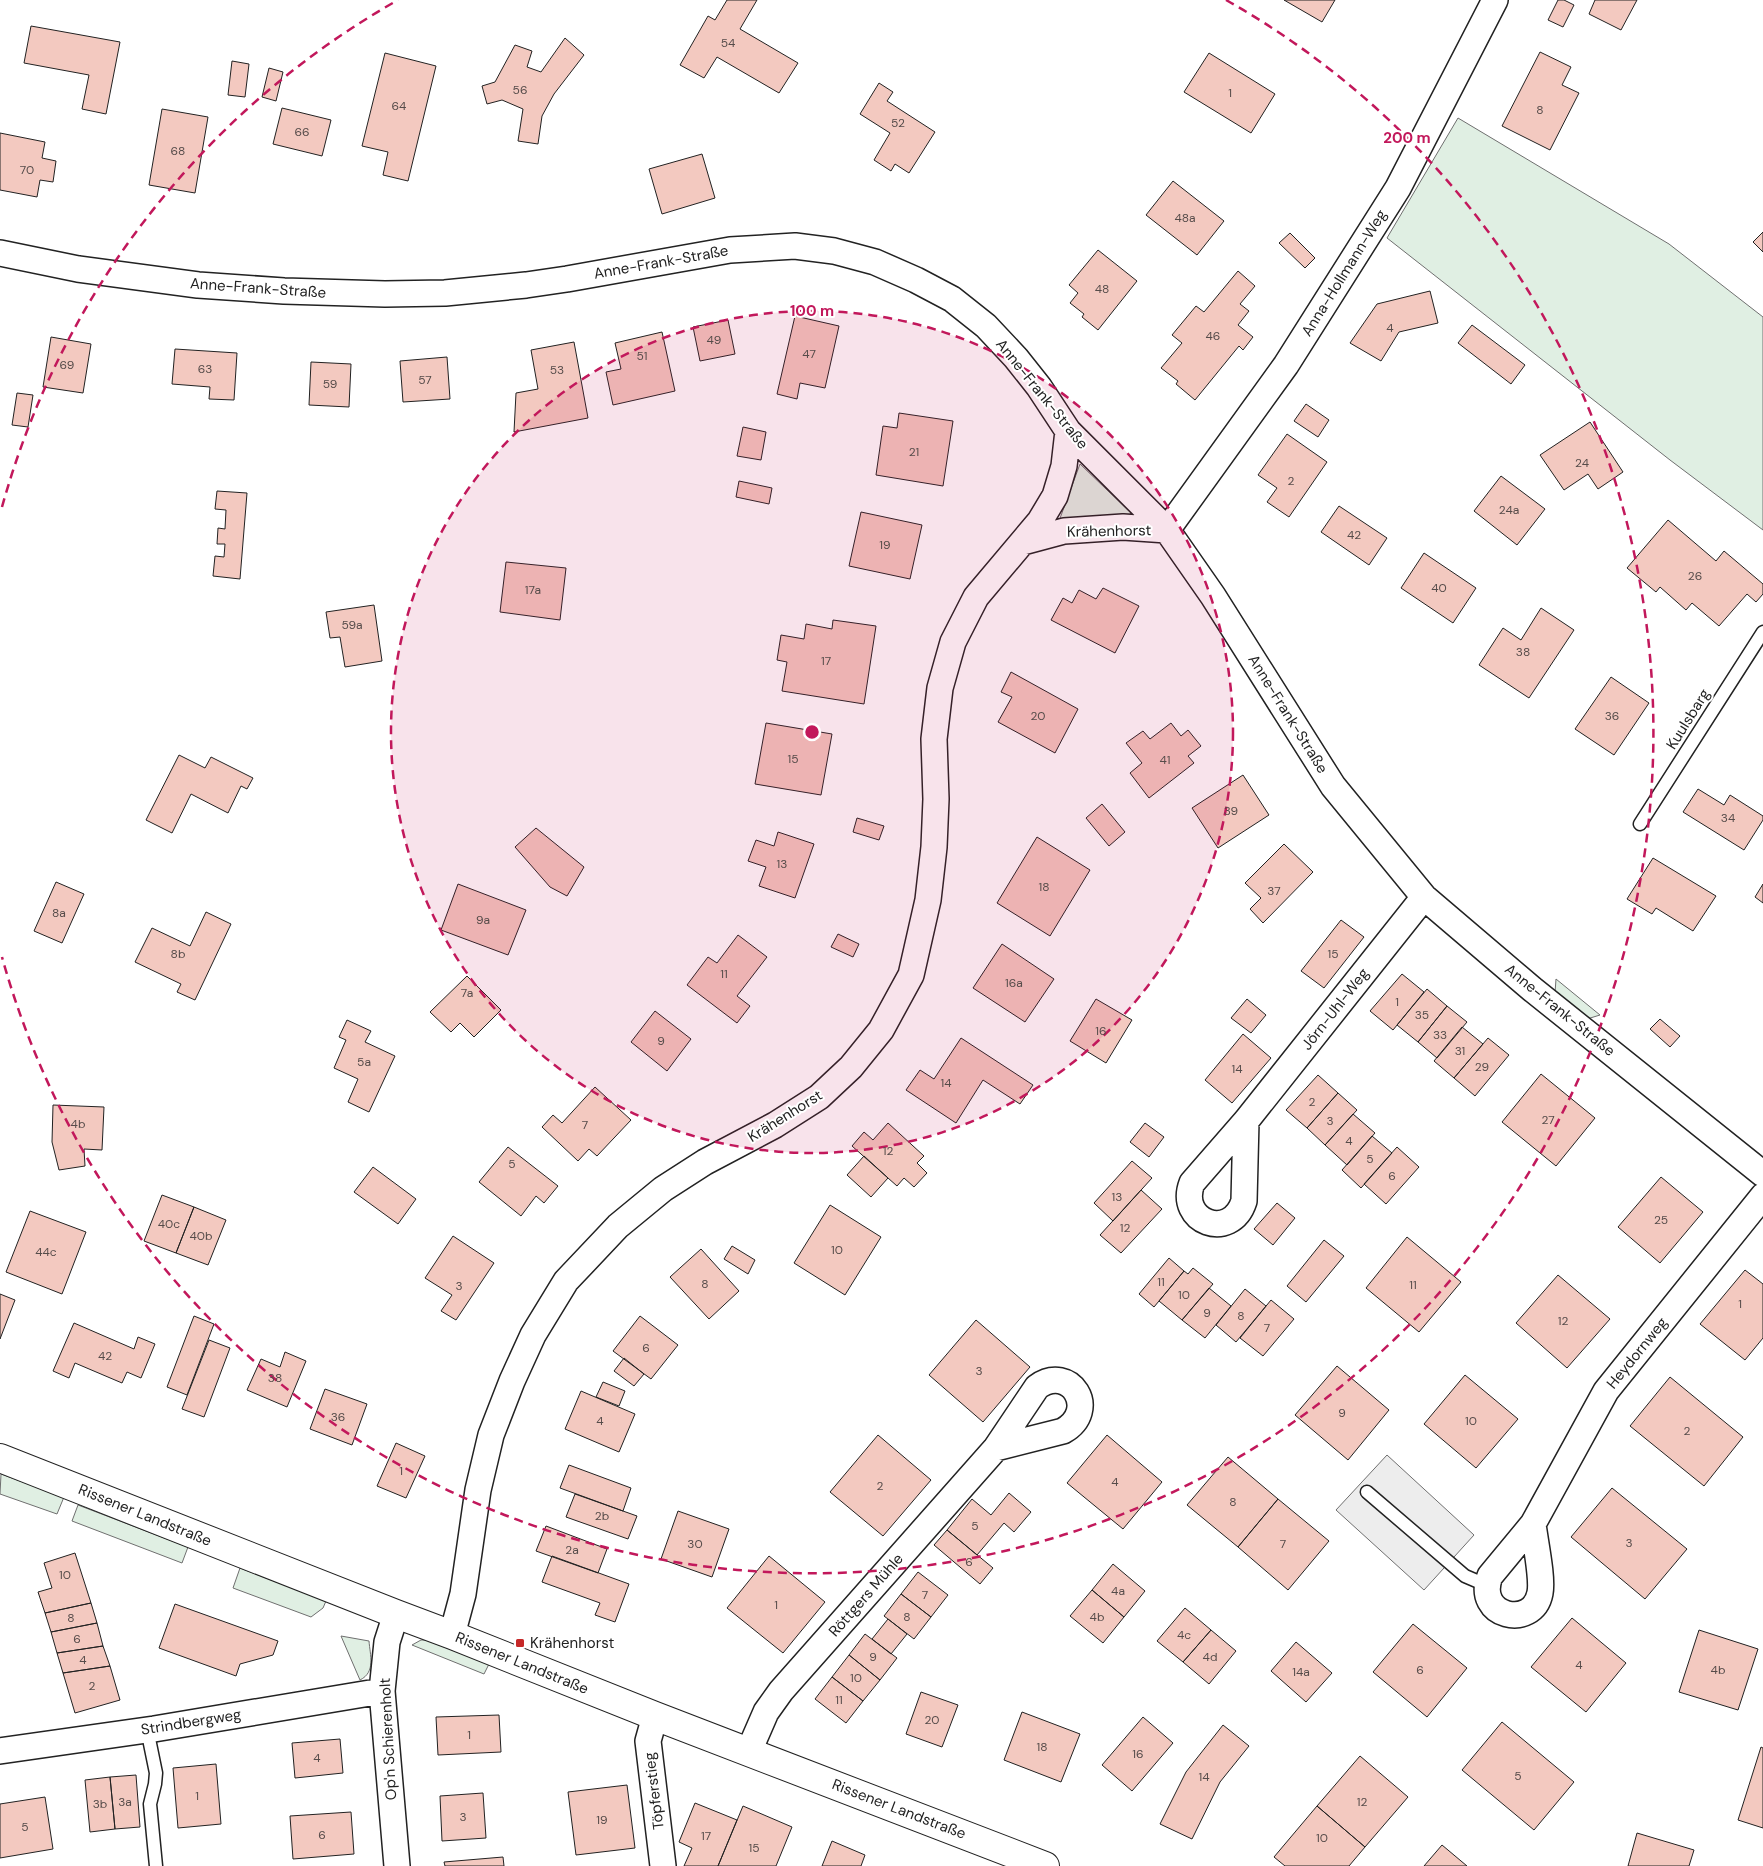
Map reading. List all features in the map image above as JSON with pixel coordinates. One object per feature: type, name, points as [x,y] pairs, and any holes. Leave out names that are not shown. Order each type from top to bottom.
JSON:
[{"type":"main road","name":"Rissener Landstraße","points":[[0,1458],[655,1716],[1045,1866]]},
{"type":"street","name":"Anna-Hollmann-Weg","points":[[1167,530],[1286,365],[1398,188],[1495,0]]},
{"type":"street","name":"Anne-Frank-Straße","points":[[0,253],[78,269],[198,285],[284,291],[386,294],[445,293],[526,284],[567,279],[730,250],[795,246],[834,251],[875,262],[916,280],[952,299],[986,326],[1016,358],[1068,431],[1167,530],[1213,596],[1333,786],[1424,897],[1540,995],[1763,1174]]},
{"type":"street","name":"Krähenhorst","points":[[452,1635],[463,1594],[478,1490],[491,1435],[512,1381],[533,1335],[566,1281],[618,1226],[663,1189],[705,1162],[775,1125],[819,1097],[851,1067],[881,1030],[911,975],[928,900],[934,847],[936,799],[934,739],[940,688],[952,642],[976,596],[1040,521],[1055,496],[1064,466],[1068,431]]},
{"type":"street","name":"Krähenhorst","points":[[1023,542],[1064,531],[1123,528],[1167,530]]},
{"type":"street","name":"Jörn-Uhl-Weg","points":[[1246,1121],[1424,897]]},
{"type":"street","name":"Heydornweg","points":[[1486,1585],[1490,1576],[1533,1524],[1606,1391],[1763,1196]]},
{"type":"street","name":"Röttgers Mühle","points":[[749,1751],[766,1712],[781,1691],[996,1448]]},
{"type":"street","points":[[1486,1585],[1488,1600],[1500,1612],[1516,1615],[1524,1613],[1536,1604],[1541,1585],[1533,1524]]},
{"type":"street","name":"Op'n Schierenholt","points":[[396,1614],[387,1642],[382,1691],[397,1866]]},
{"type":"street","name":"Strindbergweg","points":[[0,1751],[382,1691]]},
{"type":"street","name":"Töpferstieg","points":[[655,1716],[648,1741],[663,1866]]},
{"type":"lane","name":"Kuulsbarg","points":[[1640,824],[1763,632]]},
{"type":"lane","points":[[1367,1492],[1464,1576],[1486,1585]]},
{"type":"lane","points":[[147,1729],[156,1773],[150,1804],[156,1866]]},
{"type":"green space","points":[[1458,118],[1669,244],[1763,317],[1763,530],[1670,460],[1387,238]]},
{"type":"green space","points":[[1080,464],[1132,514],[1059,521]]},
{"type":"green space","points":[[1556,979],[1600,1015],[1587,1019],[1555,993]]},
{"type":"green space","points":[[1,1474],[64,1497],[57,1514],[0,1494]]},
{"type":"green space","points":[[78,1505],[188,1547],[182,1563],[72,1521]]},
{"type":"green space","points":[[240,1568],[326,1601],[323,1608],[311,1617],[233,1588]]},
{"type":"green space","points":[[341,1636],[369,1641],[370,1668],[365,1677],[360,1680]]},
{"type":"green space","points":[[421,1640],[426,1640],[489,1664],[484,1674],[412,1645]]},
{"type":"shaded area","points":[[1387,1455],[1474,1535],[1424,1590],[1336,1510]]},
{"type":"building","points":[[727,0],[757,0],[740,29],[798,63],[779,93],[717,57],[704,78],[680,65],[708,16],[715,20]]},
{"type":"building","points":[[1284,0],[1335,0],[1322,22]]},
{"type":"building","points":[[1558,0],[1564,0],[1574,5],[1563,27],[1548,20]]},
{"type":"building","points":[[1595,0],[1637,0],[1621,30],[1589,14]]},
{"type":"building","points":[[31,26],[120,42],[106,114],[82,109],[89,75],[24,63]]},
{"type":"building","points":[[565,38],[584,55],[554,94],[542,116],[538,144],[518,141],[523,109],[502,100],[487,104],[482,86],[495,82],[515,45],[532,51],[527,67],[541,72]]},
{"type":"building","points":[[1540,52],[1571,67],[1562,85],[1579,93],[1550,150],[1502,126]]},
{"type":"building","points":[[385,53],[436,66],[408,181],[383,175],[388,152],[362,146]]},
{"type":"building","points":[[1209,53],[1275,94],[1251,133],[1184,92]]},
{"type":"building","points":[[232,61],[249,64],[245,97],[228,95]]},
{"type":"building","points":[[269,68],[283,72],[276,101],[262,97]]},
{"type":"building","points":[[879,83],[893,92],[887,101],[935,132],[909,173],[895,164],[891,171],[874,160],[890,133],[860,114]]},
{"type":"building","points":[[282,108],[331,120],[322,156],[273,144]]},
{"type":"building","points":[[162,109],[208,117],[195,193],[149,185]]},
{"type":"building","points":[[0,133],[45,142],[42,158],[56,161],[53,182],[40,180],[37,197],[0,190]]},
{"type":"building","points":[[702,154],[715,198],[662,214],[649,169]]},
{"type":"building","points":[[1173,181],[1224,221],[1197,255],[1146,215]]},
{"type":"building","points":[[1763,232],[1763,252],[1753,242]]},
{"type":"building","points":[[1290,233],[1315,258],[1305,268],[1279,243]]},
{"type":"building","points":[[1098,250],[1137,281],[1098,330],[1082,317],[1084,314],[1070,303],[1078,293],[1069,285]]},
{"type":"building","points":[[1238,271],[1255,286],[1240,304],[1249,311],[1238,325],[1253,337],[1243,350],[1239,346],[1195,400],[1176,384],[1178,381],[1161,368],[1182,343],[1172,335],[1196,306],[1204,312]]},
{"type":"building","points":[[1430,291],[1438,323],[1399,332],[1381,361],[1350,343],[1377,304]]},
{"type":"building","points":[[795,316],[839,326],[825,388],[800,383],[797,399],[777,394]]},
{"type":"building","points":[[728,320],[735,354],[700,361],[693,327]]},
{"type":"building","points":[[1472,325],[1525,365],[1511,384],[1458,343]]},
{"type":"building","points":[[662,332],[675,391],[613,405],[606,372],[621,369],[615,343]]},
{"type":"building","points":[[51,337],[91,344],[83,393],[43,387]]},
{"type":"building","points":[[574,342],[588,418],[514,432],[516,393],[538,389],[531,350]]},
{"type":"building","points":[[175,349],[237,353],[234,400],[209,399],[210,387],[172,384]]},
{"type":"building","points":[[447,357],[450,399],[403,402],[400,361]]},
{"type":"building","points":[[311,362],[351,364],[349,407],[309,405]]},
{"type":"building","points":[[17,393],[33,395],[28,427],[12,425]]},
{"type":"building","points":[[1306,404],[1329,420],[1318,437],[1294,421]]},
{"type":"building","points":[[899,413],[953,421],[943,486],[876,475],[883,426],[897,428]]},
{"type":"building","points":[[1590,422],[1623,472],[1598,489],[1588,474],[1564,490],[1540,455]]},
{"type":"building","points":[[743,427],[766,432],[761,460],[737,456]]},
{"type":"building","points":[[1287,434],[1327,462],[1289,517],[1267,502],[1277,488],[1258,475]]},
{"type":"building","points":[[1501,476],[1545,509],[1517,545],[1474,511]]},
{"type":"building","points":[[739,481],[772,488],[769,504],[736,497]]},
{"type":"building","points":[[217,491],[247,493],[240,579],[213,576],[215,556],[224,557],[225,544],[217,544],[218,528],[225,529],[226,510],[215,509]]},
{"type":"building","points":[[1339,506],[1387,538],[1369,565],[1321,532]]},
{"type":"building","points":[[861,512],[922,525],[910,579],[849,566]]},
{"type":"building","points":[[1668,520],[1716,561],[1724,551],[1763,584],[1763,594],[1756,602],[1747,594],[1719,626],[1692,603],[1686,610],[1660,587],[1656,592],[1627,568]]},
{"type":"building","points":[[1424,553],[1476,588],[1453,623],[1401,588]]},
{"type":"building","points":[[506,562],[566,568],[560,620],[500,612]]},
{"type":"building","points":[[1103,588],[1139,606],[1115,653],[1051,620],[1063,598],[1072,603],[1079,590],[1096,599]]},
{"type":"building","points":[[374,605],[382,661],[345,667],[340,637],[330,638],[326,612]]},
{"type":"building","points":[[1541,608],[1574,630],[1529,698],[1479,665],[1503,628],[1521,640]]},
{"type":"building","points":[[833,620],[876,626],[864,704],[782,691],[787,662],[777,660],[781,635],[804,639],[806,624],[832,629]]},
{"type":"building","points":[[1011,672],[1078,709],[1055,753],[998,722],[1012,697],[1001,692]]},
{"type":"building","points":[[1611,677],[1649,703],[1614,755],[1575,729]]},
{"type":"building","points":[[766,723],[832,734],[821,795],[755,784]]},
{"type":"building","points":[[1171,723],[1181,736],[1188,730],[1201,746],[1188,756],[1194,763],[1149,798],[1130,773],[1142,763],[1126,743],[1143,731],[1150,739]]},
{"type":"building","points":[[179,755],[205,768],[211,757],[253,778],[247,789],[241,786],[228,813],[191,794],[172,833],[146,820]]},
{"type":"building","points":[[1243,775],[1269,815],[1218,848],[1192,808]]},
{"type":"building","points":[[1698,789],[1724,805],[1730,795],[1763,816],[1763,820],[1744,850],[1683,812]]},
{"type":"building","points":[[1102,804],[1125,832],[1109,846],[1086,818]]},
{"type":"building","points":[[857,818],[884,826],[879,840],[853,832]]},
{"type":"building","points":[[536,828],[584,867],[567,896],[550,887],[515,847]]},
{"type":"building","points":[[778,832],[814,844],[795,898],[759,886],[766,867],[748,861],[756,840],[774,846]]},
{"type":"building","points":[[1037,837],[1090,870],[1050,936],[997,903]]},
{"type":"building","points":[[1284,844],[1313,872],[1263,923],[1250,909],[1261,898],[1245,883]]},
{"type":"building","points":[[1653,858],[1716,896],[1693,931],[1656,908],[1652,914],[1627,899]]},
{"type":"building","points":[[56,882],[84,894],[62,943],[34,931]]},
{"type":"building","points":[[458,884],[526,910],[508,955],[441,930]]},
{"type":"building","points":[[1763,884],[1763,903],[1755,897]]},
{"type":"building","points":[[206,912],[231,924],[195,1000],[177,992],[181,984],[135,962],[152,928],[190,946]]},
{"type":"building","points":[[1341,920],[1364,937],[1324,988],[1301,971]]},
{"type":"building","points":[[838,934],[859,944],[853,957],[831,947]]},
{"type":"building","points":[[738,935],[767,957],[737,996],[750,1006],[737,1023],[687,985],[708,957],[717,963]]},
{"type":"building","points":[[1002,944],[1054,979],[1025,1022],[973,988]]},
{"type":"building","points":[[1402,974],[1424,992],[1393,1030],[1370,1011]]},
{"type":"building","points":[[467,976],[501,1010],[474,1037],[460,1023],[451,1032],[430,1012]]},
{"type":"building","points":[[1427,989],[1447,1006],[1418,1042],[1397,1025]]},
{"type":"building","points":[[1096,999],[1132,1020],[1106,1063],[1070,1041]]},
{"type":"building","points":[[1247,999],[1266,1015],[1251,1033],[1231,1018]]},
{"type":"building","points":[[1447,1006],[1467,1022],[1437,1058],[1418,1042]]},
{"type":"building","points":[[655,1011],[691,1039],[667,1071],[631,1042]]},
{"type":"building","points":[[1660,1019],[1680,1036],[1670,1047],[1650,1029]]},
{"type":"building","points":[[347,1020],[371,1031],[365,1042],[395,1056],[369,1112],[348,1102],[358,1079],[334,1068],[346,1040],[339,1037]]},
{"type":"building","points":[[1462,1027],[1483,1044],[1454,1078],[1434,1061]]},
{"type":"building","points":[[1243,1034],[1271,1058],[1232,1103],[1205,1080]]},
{"type":"building","points":[[961,1038],[1033,1085],[1020,1104],[983,1080],[956,1123],[906,1090],[920,1070],[934,1079]]},
{"type":"building","points":[[1488,1038],[1509,1055],[1475,1096],[1454,1078]]},
{"type":"building","points":[[1541,1074],[1595,1118],[1556,1166],[1502,1122]]},
{"type":"building","points":[[1318,1075],[1338,1093],[1307,1128],[1286,1110]]},
{"type":"building","points":[[595,1087],[631,1120],[597,1156],[589,1149],[578,1161],[542,1127],[553,1115],[562,1123]]},
{"type":"building","points":[[1338,1093],[1357,1110],[1325,1145],[1307,1128]]},
{"type":"building","points":[[53,1105],[104,1107],[102,1150],[84,1149],[85,1166],[59,1170],[52,1142]]},
{"type":"building","points":[[1353,1114],[1375,1133],[1347,1165],[1325,1145]]},
{"type":"building","points":[[888,1123],[924,1156],[917,1163],[927,1173],[914,1187],[904,1178],[897,1186],[852,1146],[864,1132],[873,1140]]},
{"type":"building","points":[[1145,1123],[1164,1137],[1149,1157],[1130,1142]]},
{"type":"building","points":[[1372,1136],[1392,1153],[1361,1188],[1342,1170]]},
{"type":"building","points":[[508,1147],[558,1186],[544,1203],[536,1196],[521,1216],[479,1182]]},
{"type":"building","points":[[1397,1147],[1419,1167],[1386,1204],[1364,1184]]},
{"type":"building","points":[[864,1156],[888,1178],[871,1197],[847,1175]]},
{"type":"building","points":[[1132,1161],[1152,1178],[1113,1221],[1094,1203]]},
{"type":"building","points":[[373,1167],[416,1199],[398,1224],[354,1192]]},
{"type":"building","points":[[1661,1177],[1703,1212],[1660,1263],[1618,1227]]},
{"type":"building","points":[[1141,1190],[1162,1209],[1121,1253],[1100,1235]]},
{"type":"building","points":[[162,1195],[194,1207],[176,1253],[144,1241]]},
{"type":"building","points":[[1277,1203],[1295,1218],[1273,1245],[1254,1229]]},
{"type":"building","points":[[830,1205],[881,1237],[845,1295],[794,1263]]},
{"type":"building","points":[[194,1207],[226,1220],[208,1265],[176,1253]]},
{"type":"building","points":[[30,1211],[86,1232],[62,1294],[6,1272]]},
{"type":"building","points":[[453,1236],[494,1263],[456,1320],[441,1311],[452,1295],[425,1278]]},
{"type":"building","points":[[1407,1237],[1461,1282],[1419,1332],[1366,1288]]},
{"type":"building","points":[[1324,1240],[1344,1256],[1306,1302],[1287,1286]]},
{"type":"building","points":[[732,1246],[755,1260],[748,1274],[724,1259]]},
{"type":"building","points":[[701,1249],[739,1291],[709,1319],[670,1277]]},
{"type":"building","points":[[1169,1258],[1184,1271],[1154,1307],[1139,1294]]},
{"type":"building","points":[[1193,1268],[1213,1284],[1182,1320],[1159,1301],[1184,1271],[1188,1274]]},
{"type":"building","points":[[1745,1270],[1763,1284],[1763,1338],[1745,1360],[1700,1324]]},
{"type":"building","points":[[1558,1275],[1610,1319],[1567,1368],[1516,1323]]},
{"type":"building","points":[[1209,1288],[1231,1306],[1205,1338],[1182,1320]]},
{"type":"building","points":[[1245,1289],[1266,1306],[1236,1342],[1216,1325]]},
{"type":"building","points":[[0,1294],[15,1300],[0,1339]]},
{"type":"building","points":[[1271,1300],[1294,1319],[1263,1356],[1240,1338]]},
{"type":"building","points":[[194,1316],[214,1324],[187,1395],[167,1387]]},
{"type":"building","points":[[640,1316],[678,1345],[651,1379],[613,1351]]},
{"type":"building","points":[[976,1320],[1030,1367],[983,1422],[929,1375]]},
{"type":"building","points":[[74,1323],[134,1349],[138,1337],[155,1344],[141,1378],[127,1372],[122,1383],[75,1363],[69,1378],[53,1371]]},
{"type":"building","points":[[209,1340],[230,1348],[204,1417],[182,1409]]},
{"type":"building","points":[[285,1352],[306,1361],[287,1407],[247,1390],[261,1359],[280,1367]]},
{"type":"building","points":[[624,1358],[644,1374],[634,1386],[614,1371]]},
{"type":"building","points":[[1337,1366],[1389,1410],[1348,1460],[1295,1415]]},
{"type":"building","points":[[1465,1375],[1518,1419],[1476,1468],[1424,1424]]},
{"type":"building","points":[[1670,1377],[1743,1437],[1704,1486],[1630,1426]]},
{"type":"building","points":[[603,1382],[625,1391],[619,1406],[596,1397]]},
{"type":"building","points":[[325,1389],[367,1404],[352,1445],[310,1429]]},
{"type":"building","points":[[581,1391],[635,1414],[619,1452],[565,1429]]},
{"type":"building","points":[[878,1435],[931,1480],[883,1536],[830,1492]]},
{"type":"building","points":[[1107,1435],[1162,1482],[1123,1529],[1067,1483]]},
{"type":"building","points":[[396,1443],[425,1456],[406,1498],[377,1486]]},
{"type":"building","points":[[1228,1457],[1278,1499],[1238,1547],[1187,1505]]},
{"type":"building","points":[[569,1465],[631,1488],[623,1511],[560,1488]]},
{"type":"building","points":[[1612,1488],[1687,1549],[1645,1599],[1571,1537]]},
{"type":"building","points":[[1009,1493],[1031,1512],[1014,1532],[1004,1523],[977,1555],[947,1530],[972,1499],[991,1515]]},
{"type":"building","points":[[575,1494],[637,1516],[628,1539],[566,1517]]},
{"type":"building","points":[[1278,1499],[1329,1541],[1288,1590],[1238,1547]]},
{"type":"building","points":[[678,1511],[729,1529],[712,1577],[661,1559]]},
{"type":"building","points":[[546,1526],[607,1549],[598,1573],[536,1551]]},
{"type":"building","points":[[947,1530],[993,1568],[980,1584],[934,1545]]},
{"type":"building","points":[[75,1553],[91,1603],[45,1613],[38,1592],[52,1588],[44,1563]]},
{"type":"building","points":[[552,1556],[629,1584],[615,1622],[595,1615],[600,1603],[542,1582]]},
{"type":"building","points":[[769,1556],[825,1602],[783,1653],[727,1608]]},
{"type":"building","points":[[1113,1564],[1145,1591],[1124,1617],[1092,1590]]},
{"type":"building","points":[[918,1572],[948,1595],[931,1617],[901,1594]]},
{"type":"building","points":[[1092,1590],[1124,1617],[1103,1643],[1070,1616]]},
{"type":"building","points":[[901,1594],[931,1617],[914,1639],[884,1616]]},
{"type":"building","points":[[91,1603],[97,1623],[51,1632],[45,1613]]},
{"type":"building","points":[[175,1604],[278,1641],[273,1655],[240,1664],[236,1676],[159,1648]]},
{"type":"building","points":[[1185,1608],[1211,1630],[1183,1662],[1157,1641]]},
{"type":"building","points":[[1572,1618],[1626,1663],[1586,1712],[1531,1667]]},
{"type":"building","points":[[888,1619],[907,1634],[891,1654],[872,1639]]},
{"type":"building","points":[[97,1623],[103,1646],[57,1653],[51,1632]]},
{"type":"building","points":[[1413,1624],[1467,1668],[1427,1717],[1373,1672]]},
{"type":"building","points":[[1211,1630],[1236,1651],[1209,1684],[1183,1662]]},
{"type":"building","points":[[1699,1630],[1758,1649],[1738,1710],[1679,1692]]},
{"type":"building","points":[[865,1634],[897,1658],[880,1680],[849,1655]]},
{"type":"building","points":[[1296,1642],[1332,1673],[1306,1702],[1271,1671]]},
{"type":"building","points":[[103,1646],[110,1666],[63,1673],[57,1653]]},
{"type":"building","points":[[849,1655],[880,1680],[863,1701],[832,1677]]},
{"type":"building","points":[[110,1666],[120,1700],[75,1713],[63,1673]]},
{"type":"building","points":[[832,1677],[863,1701],[846,1723],[815,1699]]},
{"type":"building","points":[[921,1692],[958,1705],[942,1747],[906,1734]]},
{"type":"building","points":[[1022,1712],[1080,1734],[1061,1782],[1004,1760]]},
{"type":"building","points":[[499,1715],[501,1752],[438,1755],[436,1717]]},
{"type":"building","points":[[1143,1717],[1173,1743],[1132,1791],[1102,1765]]},
{"type":"building","points":[[1502,1722],[1574,1782],[1534,1830],[1462,1770]]},
{"type":"building","points":[[1223,1725],[1249,1746],[1220,1782],[1192,1839],[1160,1824],[1186,1772]]},
{"type":"building","points":[[340,1739],[343,1773],[295,1778],[292,1743]]},
{"type":"building","points":[[1761,1747],[1763,1748],[1763,1828],[1738,1820]]},
{"type":"building","points":[[1360,1756],[1408,1797],[1365,1847],[1317,1806]]},
{"type":"building","points":[[216,1764],[221,1824],[178,1828],[173,1768]]},
{"type":"building","points":[[136,1775],[140,1827],[115,1829],[110,1777]]},
{"type":"building","points":[[110,1777],[115,1829],[90,1832],[85,1780]]},
{"type":"building","points":[[627,1785],[635,1848],[576,1855],[568,1792]]},
{"type":"building","points":[[483,1793],[486,1838],[442,1841],[440,1796]]},
{"type":"building","points":[[45,1797],[53,1849],[0,1858],[0,1804]]},
{"type":"building","points":[[695,1803],[737,1820],[718,1866],[684,1866],[692,1848],[679,1842]]},
{"type":"building","points":[[743,1806],[792,1827],[776,1866],[718,1866]]},
{"type":"building","points":[[1317,1806],[1365,1847],[1349,1866],[1285,1866],[1274,1857]]},
{"type":"building","points":[[351,1812],[354,1854],[293,1859],[290,1816]]},
{"type":"building","points":[[1637,1833],[1694,1850],[1689,1866],[1628,1866]]},
{"type":"building","points":[[832,1841],[865,1855],[861,1866],[822,1866]]},
{"type":"building","points":[[1442,1845],[1467,1866],[1424,1866]]},
{"type":"building","points":[[503,1857],[504,1866],[445,1866],[444,1862]]},
{"type":"place","name":"Krähenhorst","points":[[520,1643]]}]
